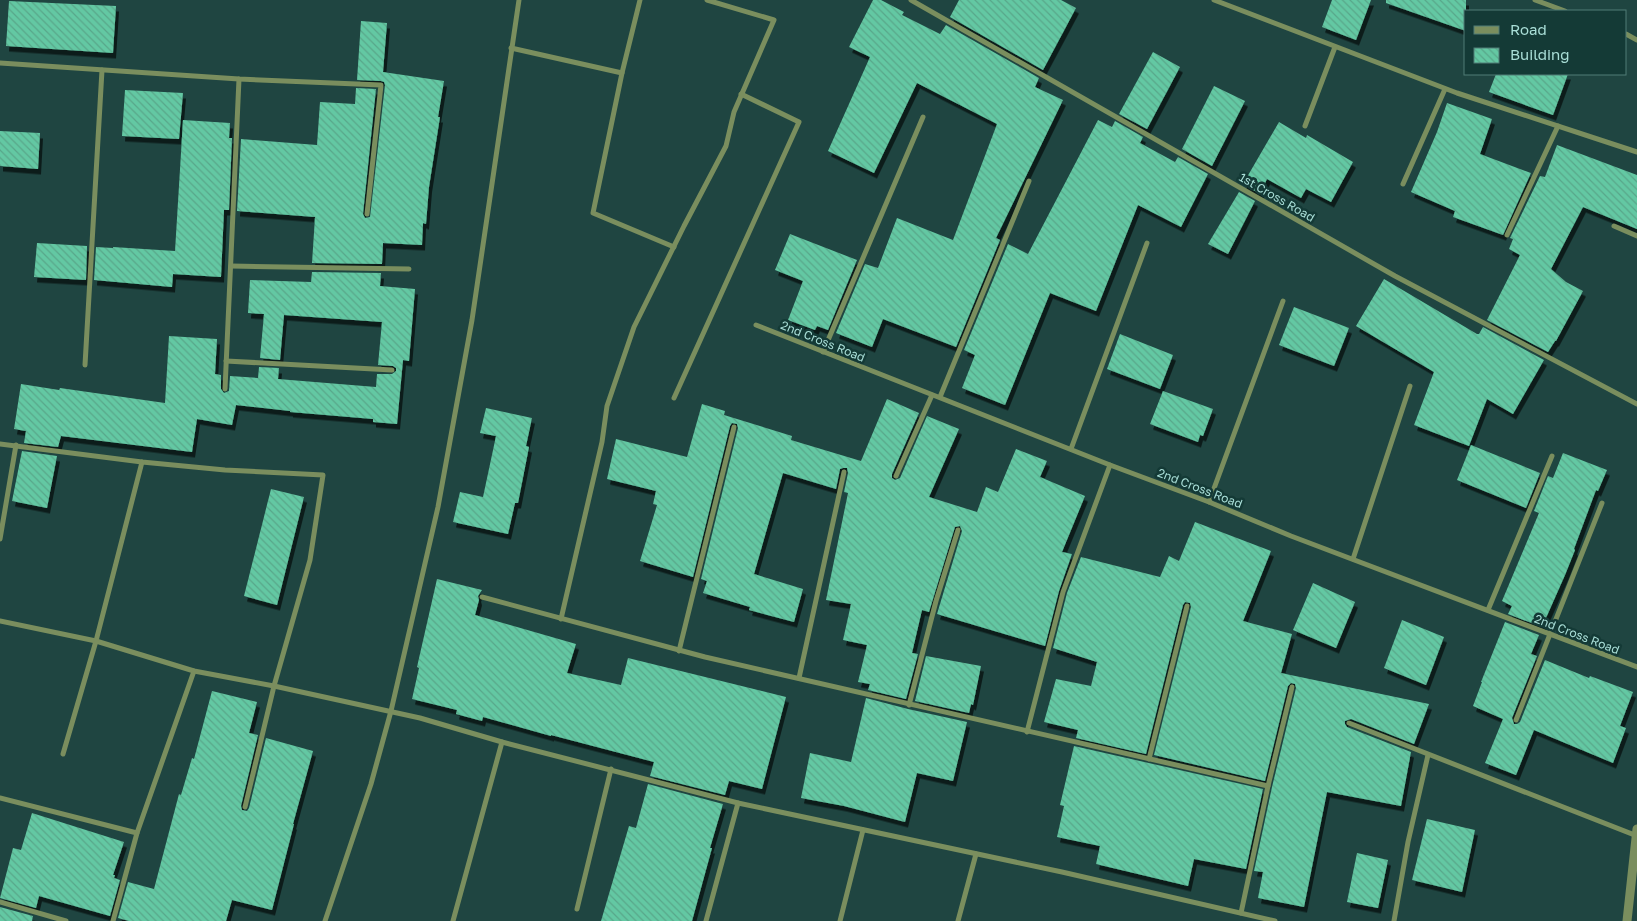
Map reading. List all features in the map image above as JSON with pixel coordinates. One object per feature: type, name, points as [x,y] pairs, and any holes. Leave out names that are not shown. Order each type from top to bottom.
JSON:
[{"type":"street","points":[[325,921],[371,784],[391,711],[438,506],[467,350],[519,0]]},
{"type":"street","points":[[640,0],[622,74],[593,214],[674,247]]},
{"type":"street","points":[[561,618],[602,442],[607,406],[634,327],[726,146],[734,112],[774,20],[707,0]]},
{"type":"street","name":"1st Cross Road","points":[[911,0],[1395,276],[1637,404]]},
{"type":"street","points":[[1214,0],[1445,89],[1637,152]]},
{"type":"street","points":[[1535,0],[1562,10]]},
{"type":"street","points":[[1305,126],[1336,47]]},
{"type":"street","points":[[512,48],[622,74]]},
{"type":"street","points":[[0,63],[381,85],[367,214]]},
{"type":"street","points":[[85,365],[102,70]]},
{"type":"street","points":[[225,389],[239,78]]},
{"type":"street","points":[[1403,184],[1445,89]]},
{"type":"street","points":[[674,398],[799,122],[741,94]]},
{"type":"street","points":[[823,352],[923,117]]},
{"type":"street","points":[[1507,235],[1558,126]]},
{"type":"street","points":[[940,397],[1029,180]]},
{"type":"street","points":[[1614,226],[1637,236]]},
{"type":"street","points":[[1071,449],[1147,243]]},
{"type":"street","points":[[230,266],[408,268]]},
{"type":"street","points":[[1209,502],[1283,301]]},
{"type":"street","name":"2nd Cross Road","points":[[756,325],[1110,465],[1637,667]]},
{"type":"street","points":[[226,362],[392,370]]},
{"type":"street","points":[[1353,559],[1410,386]]},
{"type":"street","points":[[896,476],[932,395]]},
{"type":"street","points":[[679,651],[734,427]]},
{"type":"street","points":[[0,444],[142,462],[225,470],[323,476],[310,560],[274,686],[245,806]]},
{"type":"street","points":[[0,538],[16,445]]},
{"type":"street","points":[[1488,610],[1552,456]]},
{"type":"street","points":[[63,754],[96,641],[142,462]]},
{"type":"street","points":[[1027,732],[1063,592],[1110,465]]},
{"type":"street","points":[[798,678],[844,472]]},
{"type":"street","points":[[1516,720],[1602,503]]},
{"type":"street","points":[[909,705],[936,601],[958,530]]},
{"type":"street","points":[[482,597],[679,651],[1268,786]]},
{"type":"street","points":[[1149,759],[1187,606]]},
{"type":"street","points":[[0,621],[96,641],[194,671],[274,686],[420,718],[502,742],[611,769],[738,804],[976,854],[1275,921]]},
{"type":"street","points":[[113,921],[136,833],[194,671]]},
{"type":"street","points":[[1241,913],[1292,686]]},
{"type":"street","points":[[1349,723],[1637,834],[1627,921]]},
{"type":"street","points":[[453,921],[502,742]]},
{"type":"street","points":[[1394,921],[1408,842],[1428,755]]},
{"type":"street","points":[[577,909],[611,769]]},
{"type":"street","points":[[0,798],[136,833]]},
{"type":"street","points":[[706,921],[738,804]]},
{"type":"street","points":[[840,921],[863,830]]},
{"type":"street","points":[[958,921],[976,854]]},
{"type":"street","points":[[0,902],[66,921]]},
{"type":"building","points":[[873,0],[881,0],[904,12],[902,15],[940,34],[946,25],[1039,78],[1035,87],[1063,100],[996,238],[1000,240],[956,347],[883,319],[872,347],[836,333],[865,264],[878,268],[897,218],[953,240],[997,124],[917,83],[874,173],[828,151],[870,57],[849,47]]},
{"type":"building","points":[[959,0],[1061,0],[1076,8],[1043,70],[950,17]]},
{"type":"building","points":[[1332,0],[1371,0],[1356,40],[1322,27]]},
{"type":"building","points":[[1386,0],[1466,0],[1464,30],[1386,3]]},
{"type":"building","points":[[9,1],[116,6],[113,53],[6,46]]},
{"type":"building","points":[[361,21],[387,23],[383,72],[444,81],[429,187],[426,224],[423,223],[422,245],[383,243],[382,264],[312,263],[315,217],[237,211],[241,139],[317,145],[320,102],[355,104],[356,88],[376,89],[363,214],[365,218],[370,217],[385,85],[381,81],[357,80]]},
{"type":"building","points":[[1153,52],[1180,67],[1147,129],[1119,114]]},
{"type":"building","points":[[1496,75],[1568,75],[1553,115],[1489,92]]},
{"type":"building","points":[[1214,86],[1245,101],[1212,166],[1182,149]]},
{"type":"building","points":[[125,90],[183,93],[179,139],[122,136]]},
{"type":"building","points":[[1447,103],[1492,119],[1480,154],[1531,173],[1503,235],[1453,217],[1455,211],[1411,192],[1437,132]]},
{"type":"building","points":[[183,120],[230,123],[229,138],[232,138],[229,210],[224,210],[221,277],[173,274],[172,287],[94,280],[96,247],[175,251]]},
{"type":"building","points":[[1098,120],[1112,127],[1115,121],[1143,137],[1140,143],[1175,162],[1178,157],[1208,174],[1181,227],[1138,205],[1096,311],[1050,293],[1005,405],[962,388],[975,355],[964,350],[1008,244],[1028,254]]},
{"type":"building","points":[[1279,122],[1306,138],[1307,135],[1353,162],[1331,202],[1306,189],[1301,198],[1267,179],[1260,194],[1243,184]]},
{"type":"building","points":[[0,131],[40,133],[38,169],[0,166]]},
{"type":"building","points":[[1557,145],[1637,175],[1637,229],[1583,207],[1551,269],[1566,282],[1583,291],[1548,352],[1487,320],[1520,255],[1509,249],[1513,239],[1510,238],[1540,176],[1545,177]]},
{"type":"building","points":[[1239,192],[1255,201],[1228,254],[1208,244]]},
{"type":"building","points":[[790,234],[857,260],[828,330],[817,326],[815,330],[788,320],[803,281],[775,270]]},
{"type":"building","points":[[37,243],[87,246],[86,280],[34,277]]},
{"type":"building","points":[[312,272],[381,273],[380,286],[415,289],[409,361],[403,360],[397,424],[373,422],[373,419],[236,405],[232,425],[197,419],[192,452],[61,436],[58,447],[24,443],[26,431],[14,429],[21,384],[165,403],[169,336],[217,339],[215,374],[221,375],[221,389],[224,393],[229,391],[230,376],[258,378],[259,367],[279,368],[278,379],[376,387],[377,374],[392,374],[396,371],[396,368],[393,366],[378,365],[382,322],[284,315],[280,360],[260,358],[264,314],[248,313],[250,280],[311,282]]},
{"type":"building","points":[[1384,279],[1477,334],[1479,334],[1483,327],[1544,360],[1513,414],[1487,399],[1469,446],[1414,425],[1434,372],[1356,326]]},
{"type":"building","points":[[1294,307],[1349,328],[1334,366],[1279,345]]},
{"type":"building","points":[[1120,334],[1173,355],[1160,389],[1107,369]]},
{"type":"building","points":[[1163,391],[1213,409],[1203,436],[1200,435],[1198,442],[1150,424]]},
{"type":"building","points":[[887,399],[919,413],[892,474],[892,478],[895,480],[900,478],[927,416],[959,429],[929,497],[977,512],[986,487],[998,492],[1016,449],[1047,461],[1040,477],[1085,496],[1062,552],[1072,554],[1059,591],[1045,646],[937,614],[962,531],[960,526],[955,527],[929,612],[922,610],[912,653],[918,654],[906,699],[868,690],[870,684],[858,682],[867,645],[843,640],[851,604],[826,600],[848,493],[844,492],[848,473],[847,468],[840,469],[836,489],[783,473],[754,574],[803,589],[794,622],[749,610],[750,607],[703,593],[707,581],[701,579],[738,428],[737,424],[732,423],[730,426],[693,577],[640,561],[657,505],[653,504],[656,491],[607,479],[616,439],[687,457],[702,404],[725,411],[724,415],[792,436],[791,440],[861,461]]},
{"type":"building","points":[[486,408],[532,418],[526,446],[529,447],[518,503],[515,503],[508,534],[453,522],[460,492],[483,497],[496,436],[480,433]]},
{"type":"building","points":[[1471,445],[1540,473],[1526,508],[1457,480]]},
{"type":"building","points":[[22,451],[57,456],[47,508],[12,501]]},
{"type":"building","points":[[1563,453],[1607,470],[1598,491],[1596,490],[1575,550],[1542,627],[1508,614],[1512,606],[1502,601],[1539,513],[1534,511],[1548,476],[1553,478]]},
{"type":"building","points":[[271,489],[304,497],[277,605],[244,596]]},
{"type":"building","points":[[1195,522],[1271,551],[1243,621],[1292,634],[1281,673],[1429,704],[1414,744],[1351,719],[1345,721],[1347,727],[1411,752],[1401,806],[1327,792],[1304,907],[1258,898],[1263,872],[1254,871],[1296,688],[1295,684],[1291,683],[1288,686],[1265,781],[1154,755],[1191,607],[1190,603],[1185,602],[1183,605],[1146,754],[1076,738],[1078,730],[1044,722],[1056,679],[1091,686],[1097,662],[1053,648],[1067,593],[1081,557],[1160,577],[1169,556],[1179,561]]},
{"type":"building","points":[[437,579],[482,590],[478,596],[479,600],[475,615],[576,644],[567,673],[621,685],[628,658],[786,697],[762,789],[729,781],[725,795],[650,776],[654,762],[483,717],[482,721],[456,714],[457,710],[412,699],[419,668],[417,667]]},
{"type":"building","points":[[1313,583],[1355,602],[1336,648],[1293,630]]},
{"type":"building","points":[[1402,620],[1444,637],[1426,685],[1384,668]]},
{"type":"building","points":[[1505,622],[1539,635],[1531,654],[1537,656],[1512,718],[1514,724],[1520,722],[1545,660],[1589,678],[1590,676],[1633,692],[1620,726],[1626,728],[1613,763],[1534,730],[1516,775],[1485,763],[1503,719],[1473,706]]},
{"type":"building","points":[[926,656],[981,666],[973,705],[971,704],[969,713],[915,701]]},
{"type":"building","points":[[212,691],[257,702],[249,733],[258,735],[241,806],[242,810],[247,811],[249,808],[266,738],[313,751],[272,910],[232,900],[226,921],[129,921],[118,918],[128,882],[154,889],[179,794],[181,795],[192,758],[194,759]]},
{"type":"building","points":[[866,698],[967,722],[953,781],[917,773],[905,822],[844,806],[801,798],[810,753],[851,762]]},
{"type":"building","points":[[1074,746],[1263,789],[1246,869],[1194,859],[1188,886],[1096,864],[1100,846],[1057,837],[1064,806],[1060,805]]},
{"type":"building","points":[[648,784],[723,804],[692,921],[601,921],[629,826],[636,828]]},
{"type":"building","points":[[32,813],[124,842],[113,875],[115,875],[114,878],[120,880],[110,916],[39,896],[36,908],[0,898],[13,848],[21,850]]},
{"type":"building","points":[[1427,819],[1475,830],[1462,892],[1412,880]]},
{"type":"building","points":[[1357,853],[1388,860],[1378,908],[1347,902]]},
{"type":"building","points":[[0,907],[33,916],[32,921],[0,921]]}]
